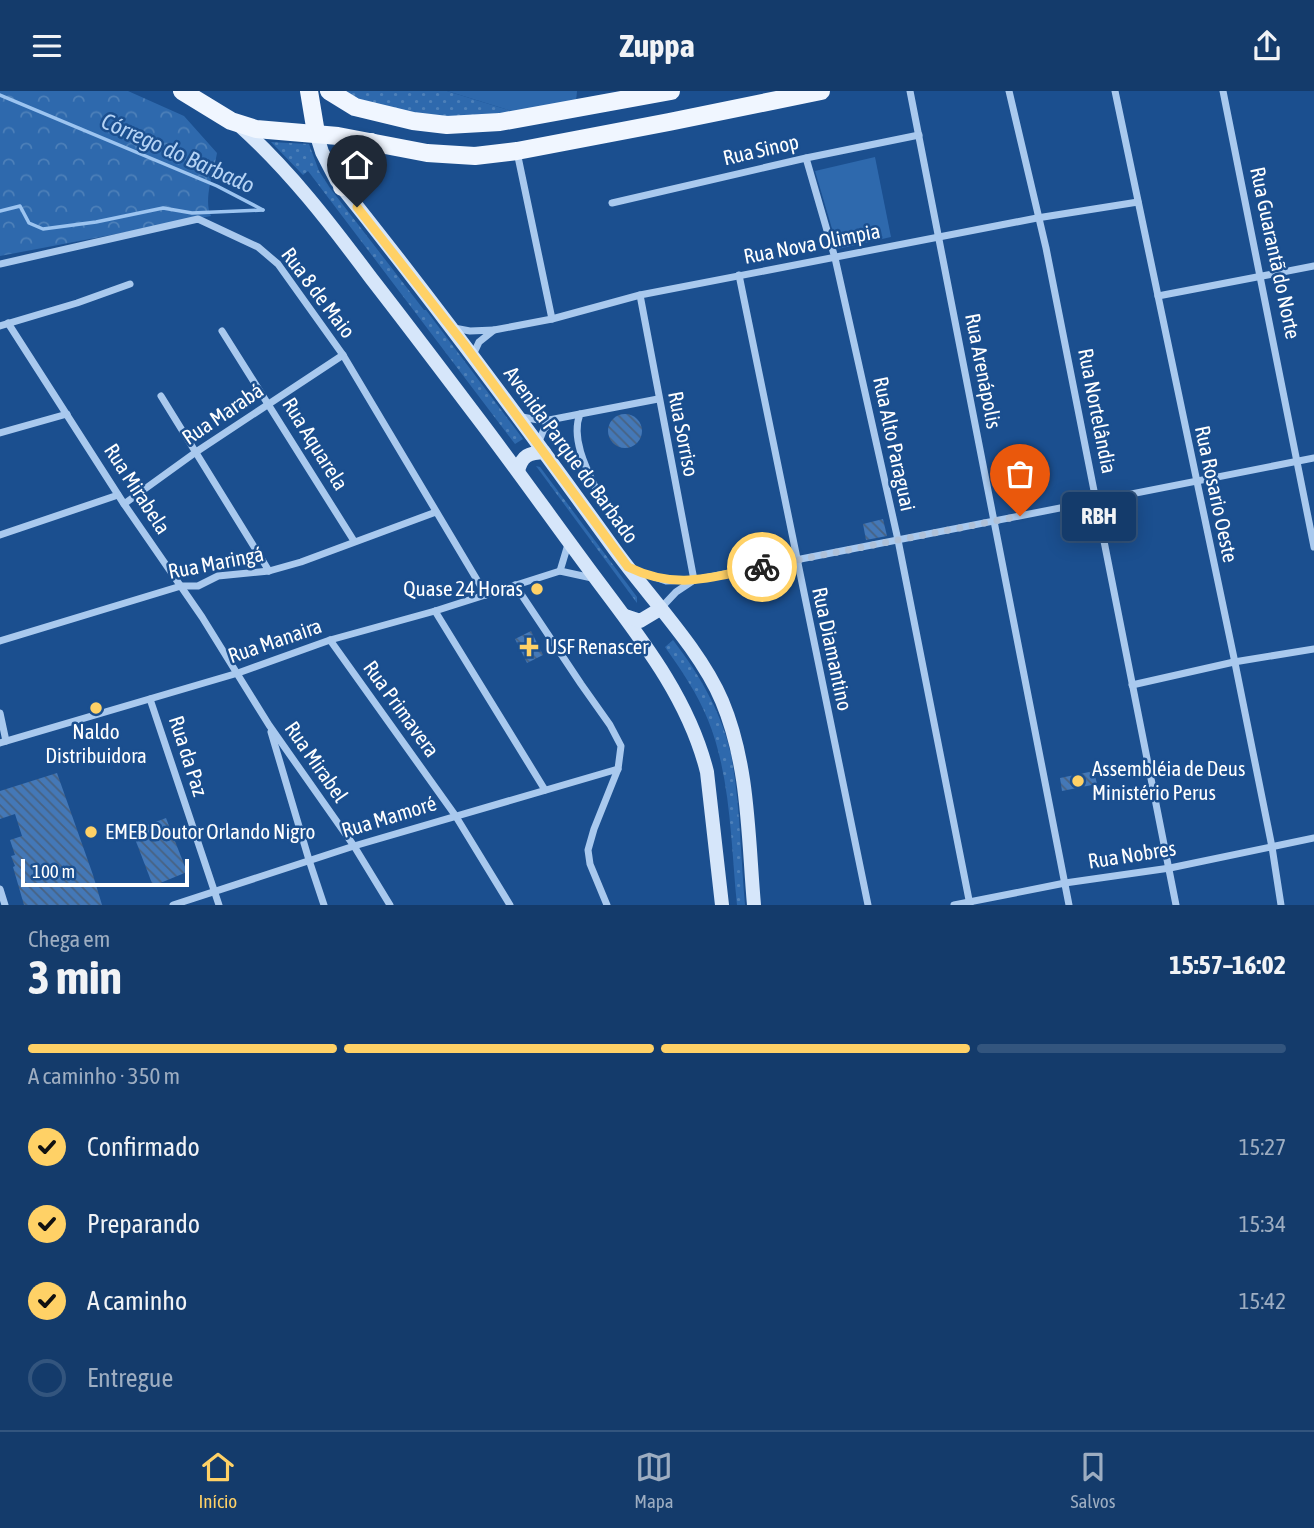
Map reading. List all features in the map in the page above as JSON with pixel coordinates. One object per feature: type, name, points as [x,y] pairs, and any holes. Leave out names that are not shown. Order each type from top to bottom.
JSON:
[{"type":"main road","points":[[182,91],[210,99],[278,161],[306,192],[518,471],[664,673],[695,730],[707,772],[722,905]]},
{"type":"main road","points":[[309,91],[316,133]]},
{"type":"main road","points":[[329,91],[355,107],[412,121],[447,125],[499,122],[671,91]]},
{"type":"main road","points":[[238,124],[272,132],[316,133],[440,155],[475,156],[516,151],[821,91]]},
{"type":"main road","name":"Avenida Parque do Barbado","points":[[316,133],[331,171],[342,187],[473,356],[704,669],[721,699],[741,761],[754,905]]},
{"type":"main road","points":[[342,187],[343,171],[349,160],[356,151],[371,142]]},
{"type":"main road","points":[[518,471],[524,457],[541,448]]},
{"type":"main road","points":[[625,616],[640,621],[660,609]]},
{"type":"street","name":"Rua Arenápolis","points":[[910,91],[1069,905]]},
{"type":"street","name":"Rua Nortelândia","points":[[1009,91],[1049,261],[1176,905]]},
{"type":"street","name":"Rua Rosario Oeste","points":[[1115,91],[1272,847],[1281,905]]},
{"type":"street","name":"Rua Guarantã do Norte","points":[[1223,91],[1314,547]]},
{"type":"street","name":"Rua Sinop","points":[[612,202],[806,157],[919,135]]},
{"type":"street","points":[[516,151],[552,319]]},
{"type":"street","name":"Rua Alto Paraguai","points":[[806,157],[835,258],[898,540],[970,903]]},
{"type":"street","name":"Rua Nova Olimpia","points":[[450,327],[470,331],[494,330],[552,319],[640,295],[739,275],[1037,218],[1138,202]]},
{"type":"street","name":"Rua 8 de Maio","points":[[0,264],[198,219],[258,247],[278,264],[343,355],[486,595]]},
{"type":"street","points":[[1158,296],[1314,266]]},
{"type":"street","name":"Rua Diamantino","points":[[739,275],[869,905]]},
{"type":"street","points":[[4,324],[130,284]]},
{"type":"street","name":"Rua Sorriso","points":[[640,295],[694,580]]},
{"type":"street","name":"Rua Mirabela","points":[[4,324],[67,414],[238,673]]},
{"type":"street","points":[[473,356],[479,342],[494,330]]},
{"type":"street","name":"Rua Aquarela","points":[[222,331],[270,403],[354,541]]},
{"type":"street","name":"Rua Marabá","points":[[124,504],[196,452],[343,355]]},
{"type":"street","points":[[161,396],[269,571]]},
{"type":"street","points":[[517,416],[534,421],[555,419],[658,399]]},
{"type":"street","points":[[0,433],[67,414]]},
{"type":"street","points":[[580,414],[577,421],[580,446],[586,468],[599,495]]},
{"type":"street","points":[[541,448],[544,429],[555,419]]},
{"type":"street","points":[[628,567],[658,579],[694,580],[1314,459]]},
{"type":"street","points":[[0,535],[118,495]]},
{"type":"street","name":"Rua Maringá","points":[[0,641],[181,586],[198,586],[218,576],[269,571],[301,562],[436,512]]},
{"type":"street","points":[[561,571],[569,541]]},
{"type":"street","name":"Rua Manaira","points":[[3,742],[238,673],[330,640],[435,611],[561,571],[598,580]]},
{"type":"street","points":[[660,609],[676,592],[694,580]]},
{"type":"street","points":[[514,585],[615,732],[621,746],[618,769],[588,850],[590,864],[607,905]]},
{"type":"street","points":[[435,611],[545,790]]},
{"type":"street","name":"Rua Primavera","points":[[330,640],[455,815],[510,905]]},
{"type":"street","points":[[1132,685],[1234,662],[1314,649]]},
{"type":"street","name":"Rua Mirabel","points":[[238,673],[269,725],[354,846],[390,905]]},
{"type":"street","name":"Rua da Paz","points":[[150,699],[219,905]]},
{"type":"street","points":[[0,713],[3,742]]},
{"type":"street","points":[[269,725],[324,905]]},
{"type":"street","name":"Rua Mamoré","points":[[173,905],[455,815],[618,769]]},
{"type":"street","name":"Rua Nobres","points":[[954,905],[1065,883],[1170,868],[1314,838]]},
{"type":"street","points":[[0,889],[5,905]]},
{"type":"green space","points":[[0,91],[128,91],[184,116],[217,153],[208,202],[211,216],[0,256]]},
{"type":"green space","points":[[335,91],[447,91],[515,112],[490,118],[411,117]]},
{"type":"green space","points":[[447,91],[577,91],[576,102],[515,112]]},
{"type":"green space","points":[[271,142],[309,144],[319,171],[330,188],[523,439],[515,444],[308,171],[303,175]]},
{"type":"green space","points":[[875,157],[891,237],[838,249],[815,171]]},
{"type":"green space","points":[[536,466],[540,467],[637,597],[637,603]]},
{"type":"green space","points":[[673,640],[710,697],[728,744],[737,795],[745,905],[737,905],[729,811],[716,742],[699,701],[665,647]]},
{"type":"building","points":[[625,414],[637,419],[642,431],[637,443],[625,448],[613,443],[608,431],[613,419]]},
{"type":"building","points":[[883,519],[887,536],[866,540],[863,524]]},
{"type":"building","name":"USF Renascer","points":[[531,631],[543,655],[527,663],[515,639]]},
{"type":"building","name":"Assembléia de Deus Ministério Perus","points":[[1094,771],[1097,784],[1062,791],[1060,778]]},
{"type":"building","points":[[57,773],[102,905],[24,905],[13,867],[15,866],[11,856],[15,855],[10,840],[22,836],[15,814],[0,819],[0,791]]},
{"type":"building","points":[[166,818],[187,872],[153,886],[132,831]]},
{"type":"waterway","name":"Córrego do Barbado","points":[[0,95],[217,186],[263,210]]},
{"type":"waterway","points":[[0,211],[20,206],[29,223],[43,229],[96,222],[163,208],[192,213],[263,210]]},
{"type":"way so far","points":[[762,567],[1020,516]]},
{"type":"place","name":"RBH","points":[[1020,516]]},
{"type":"place","name":"Quase 24 Horas","points":[[537,589]]},
{"type":"place","name":"USF Renascer","points":[[529,647]]},
{"type":"place","name":"Naldo Distribuidora","points":[[96,708]]},
{"type":"place","name":"Assembléia de Deus Ministério Perus","points":[[1078,781]]},
{"type":"place","name":"EMEB Doutor Orlando Nigro","points":[[91,832]]},
{"type":"route","points":[[357,207],[464,344],[628,567],[646,576],[671,581],[694,580],[762,567]]}]
